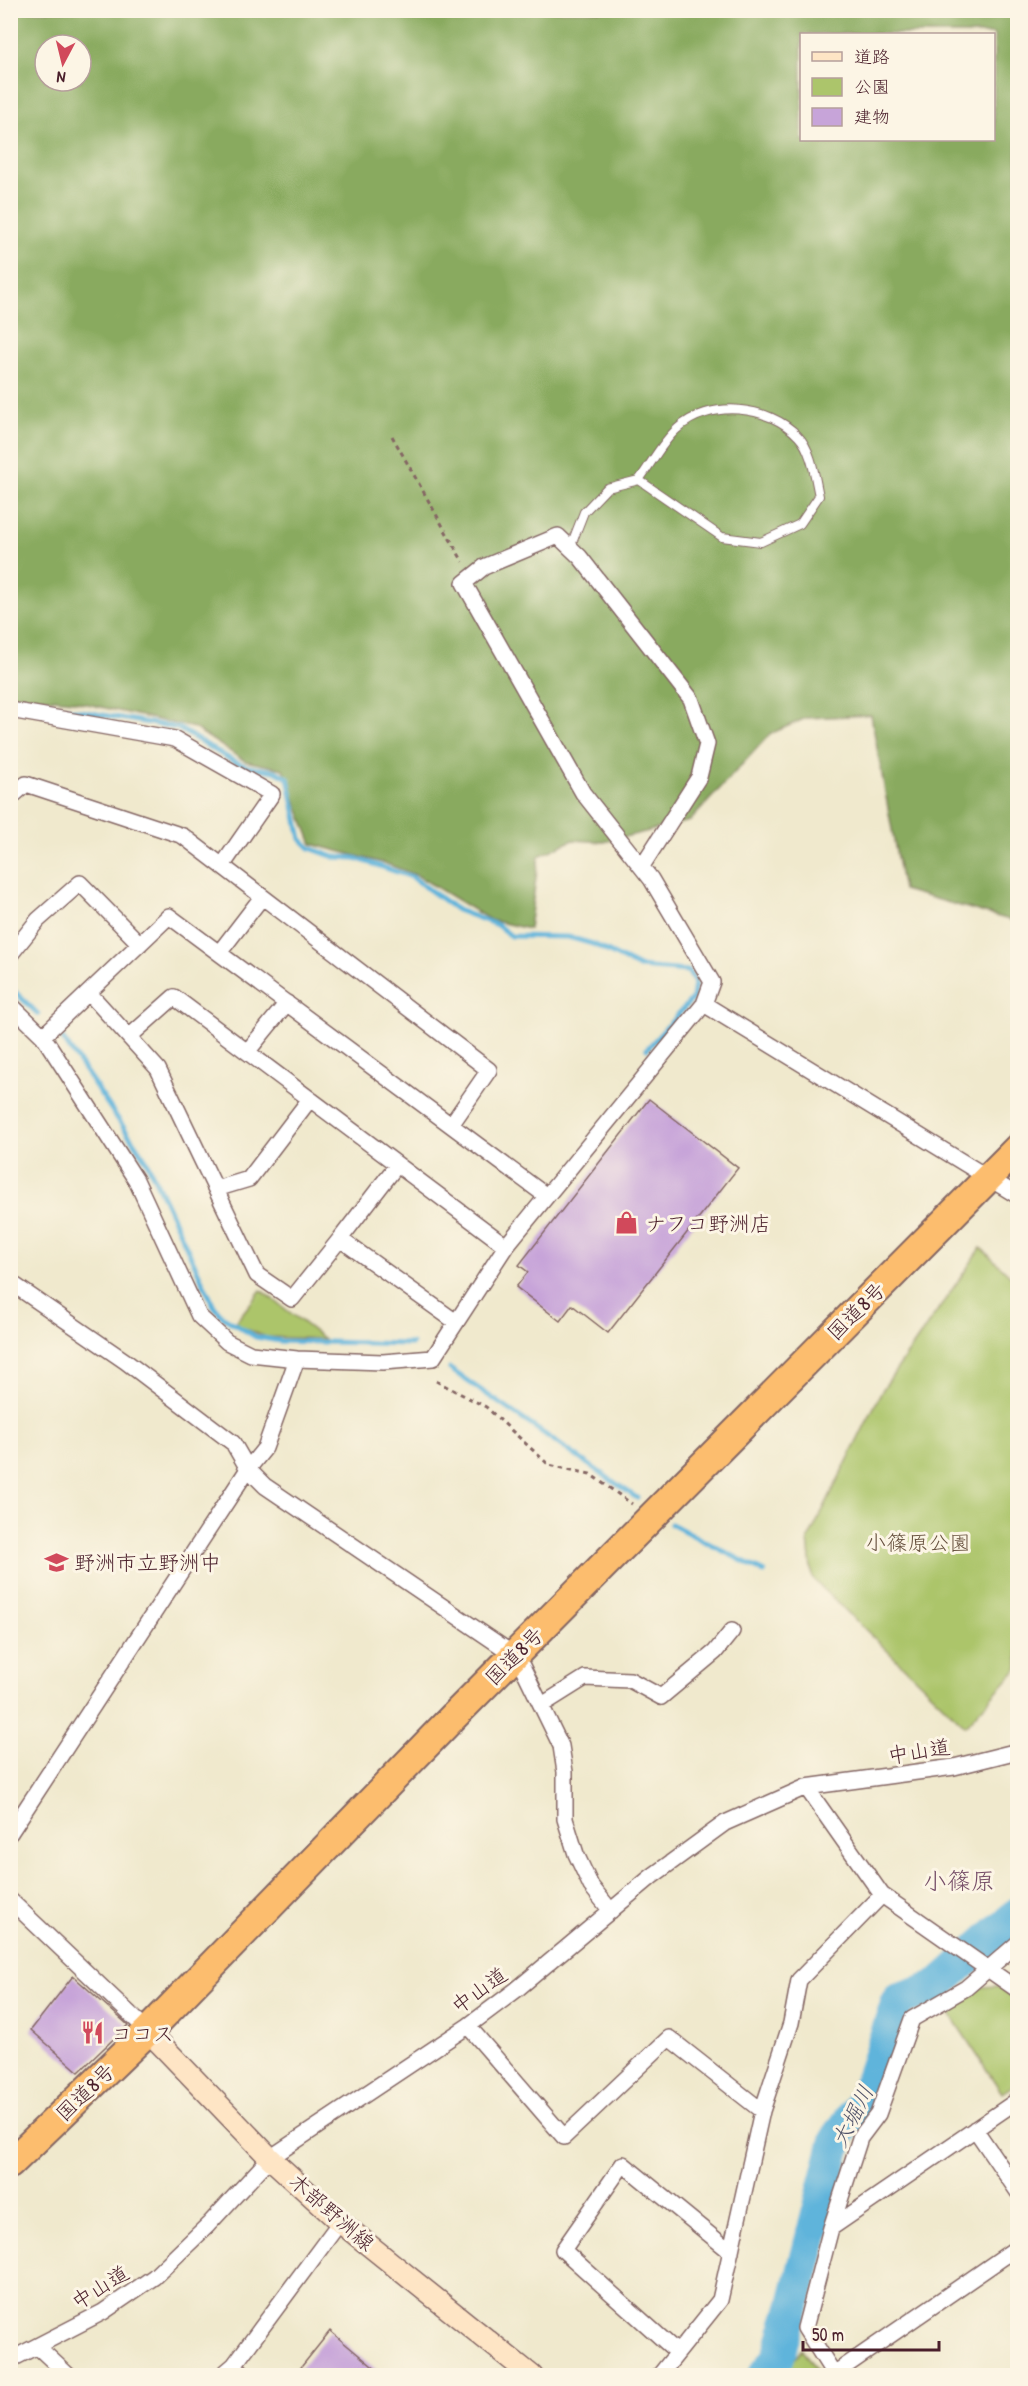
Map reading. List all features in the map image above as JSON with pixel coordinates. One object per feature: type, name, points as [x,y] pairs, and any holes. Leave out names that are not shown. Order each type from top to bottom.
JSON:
[{"type":"highway","name":"国道8号","points":[[15,2154],[148,2031],[1017,1148]]},
{"type":"main road","name":"木部野洲線","points":[[148,2031],[270,2158],[340,2222],[523,2373]]},
{"type":"street","points":[[10,1004],[43,1036],[136,1180],[199,1316],[227,1342],[252,1354],[297,1359],[383,1362],[433,1359],[506,1246],[545,1195],[704,1004],[712,982],[642,866],[583,793],[464,583],[484,567],[558,536],[691,699],[707,744],[699,777],[642,866]]},
{"type":"street","points":[[10,710],[175,739],[272,794],[222,866]]},
{"type":"street","points":[[10,798],[26,784],[183,836],[489,1070],[451,1125]]},
{"type":"street","points":[[10,955],[39,920],[80,883],[140,944]]},
{"type":"street","points":[[219,953],[262,897]]},
{"type":"street","points":[[43,1036],[169,916],[545,1195]]},
{"type":"street","points":[[89,993],[158,1069],[257,1275],[292,1299],[397,1165]]},
{"type":"street","points":[[129,1037],[174,997],[506,1246]]},
{"type":"street","points":[[248,1052],[287,1004]]},
{"type":"street","points":[[704,1004],[1017,1196]]},
{"type":"street","points":[[216,1190],[249,1179],[310,1099]]},
{"type":"street","points":[[340,1239],[456,1322]]},
{"type":"street","points":[[10,1282],[124,1360],[233,1443],[248,1469],[265,1486],[514,1657],[542,1705],[561,1746],[565,1772],[565,1819],[591,1886],[611,1911]]},
{"type":"street","points":[[10,1833],[248,1469],[265,1448],[297,1359]]},
{"type":"street","points":[[542,1705],[585,1678],[630,1680],[661,1697],[715,1652],[732,1630]]},
{"type":"street","name":"中山道","points":[[10,2360],[104,2312],[154,2277],[208,2225],[270,2158],[468,2026],[516,1990],[685,1850],[725,1823],[806,1787],[954,1767],[1017,1751]]},
{"type":"street","points":[[806,1787],[882,1895],[1017,1990]]},
{"type":"street","points":[[659,2376],[720,2300],[762,2111],[791,2023],[799,1980],[882,1895]]},
{"type":"street","points":[[10,1900],[148,2031]]},
{"type":"street","points":[[1017,1943],[982,1967],[966,1988],[912,2019],[878,2114],[860,2138],[831,2228],[805,2328],[834,2374],[1017,2247]]},
{"type":"street","points":[[468,2026],[564,2137],[669,2038],[762,2111]]},
{"type":"street","points":[[831,2228],[1017,2100]]},
{"type":"street","points":[[975,2129],[1017,2192]]},
{"type":"street","points":[[677,2352],[563,2250],[623,2164],[731,2252]]},
{"type":"street","points":[[221,2376],[234,2365],[340,2222]]},
{"type":"street","points":[[38,2347],[69,2376]]},
{"type":"street","points":[[234,2365],[246,2376]]},
{"type":"lane","points":[[570,548],[584,512],[607,488],[639,480],[678,428],[707,412],[753,409],[780,422],[800,436],[812,465],[819,496],[800,524],[761,542],[722,537],[639,480]]},
{"type":"path","points":[[392,436],[471,577]]},
{"type":"path","points":[[436,1381],[486,1407],[549,1465],[591,1474],[640,1510]]},
{"type":"green space","points":[[10,11],[1017,11],[1017,922],[903,890],[871,715],[806,718],[770,734],[690,821],[604,842],[573,840],[539,856],[529,929],[490,920],[418,876],[387,864],[312,844],[283,769],[245,761],[194,728],[74,701],[11,695]]},
{"type":"green space","name":"小篠原公園","points":[[981,1248],[1017,1282],[1018,1668],[965,1726],[812,1578],[808,1540],[883,1389]]},
{"type":"green space","points":[[261,1290],[324,1339],[266,1337],[234,1324]]},
{"type":"green space","points":[[998,1986],[1018,2000],[1017,2088],[1014,2085],[1002,2093],[948,2011],[980,1987]]},
{"type":"green space","points":[[802,2349],[820,2375],[782,2375]]},
{"type":"building","points":[[649,1099],[738,1168],[608,1333],[572,1305],[560,1321],[516,1287],[528,1272],[519,1265]]},
{"type":"building","points":[[73,1976],[128,2025],[79,2072],[31,2030]]},
{"type":"building","points":[[330,2331],[384,2376],[294,2376]]},
{"type":"waterway","points":[[10,699],[178,728],[233,761],[248,767],[275,771],[288,778],[301,839],[310,848],[334,857],[355,858],[412,877],[457,910],[497,925],[511,936],[568,937],[593,944],[639,967],[688,971],[695,983],[693,998],[647,1049]]},
{"type":"waterway","points":[[10,987],[38,1014]]},
{"type":"waterway","points":[[63,1039],[146,1160],[214,1306],[223,1317],[256,1337],[280,1341],[412,1344]]},
{"type":"waterway","points":[[450,1369],[637,1498]]},
{"type":"waterway","points":[[671,1524],[764,1572]]},
{"type":"waterway","name":"大堀川","points":[[764,2376],[778,2358],[795,2302],[837,2138],[865,2098],[898,2000],[935,1988],[1018,1913]]},
{"type":"place","name":"ナフコ野洲店","points":[[627,1223]]},
{"type":"place","name":"野洲市立野洲中","points":[[56,1562]]},
{"type":"place","name":"ココス","points":[[93,2033]]},
{"type":"district","name":"小篠原","points":[[959,1880]]}]
